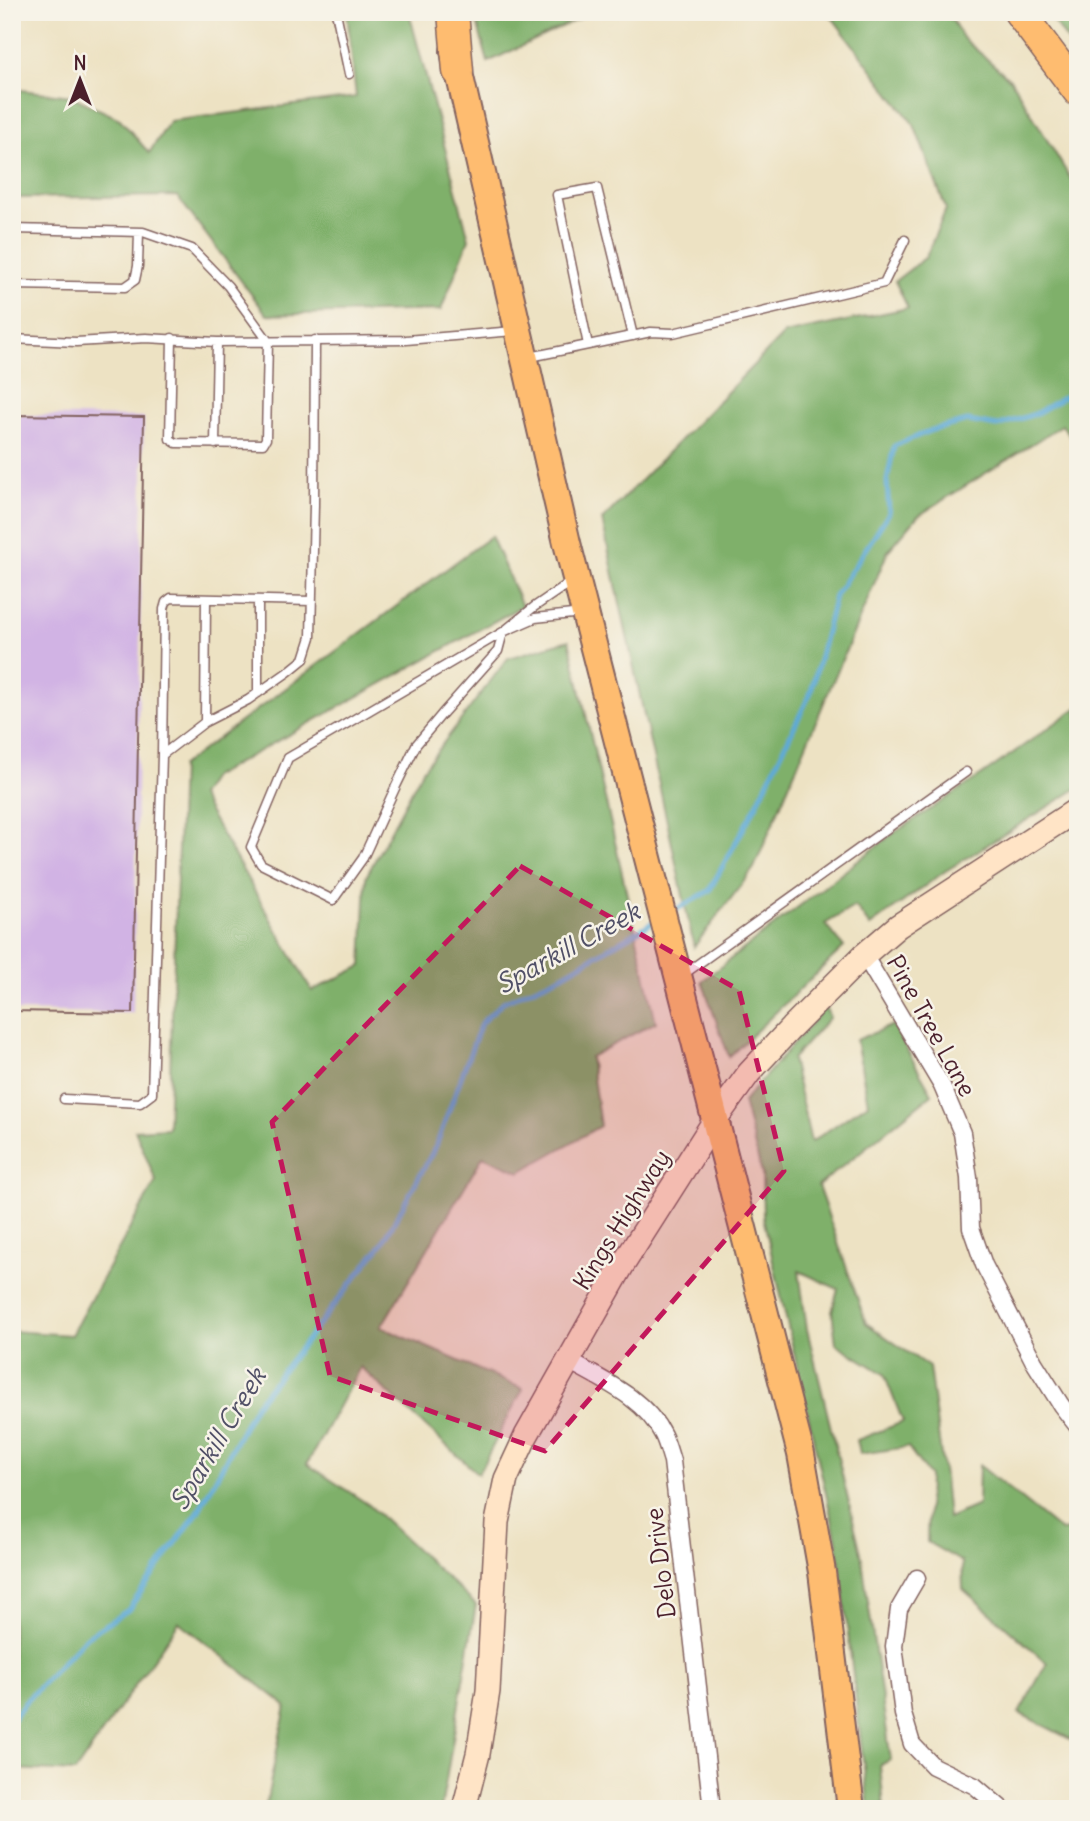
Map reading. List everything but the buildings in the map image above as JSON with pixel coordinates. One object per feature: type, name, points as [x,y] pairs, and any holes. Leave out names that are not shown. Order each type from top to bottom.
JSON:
[{"type":"highway","points":[[453,12],[458,71]]},
{"type":"highway","points":[[1012,12],[1056,61]]},
{"type":"highway","points":[[1019,12],[1078,91]]},
{"type":"main road","points":[[445,12],[523,359],[576,578],[794,1424],[822,1572],[851,1809]]},
{"type":"street","name":"Kings Highway","points":[[464,1809],[478,1754],[488,1691],[497,1521],[506,1479],[526,1436],[622,1266],[715,1120],[750,1073],[791,1028],[864,955],[898,926],[1078,809]]},
{"type":"street","name":"Pine Tree Lane","points":[[864,955],[942,1086],[962,1133],[969,1178],[971,1228],[984,1265],[1034,1362],[1078,1427]]},
{"type":"street","name":"Delo Drive","points":[[569,1361],[621,1391],[646,1411],[663,1434],[672,1461],[712,1809]]},
{"type":"street","points":[[917,1578],[899,1609],[894,1646],[903,1714],[912,1744],[933,1766],[975,1786],[1003,1809]]},
{"type":"lane","points":[[336,12],[349,74]]},
{"type":"lane","points":[[588,345],[557,195],[597,188],[632,336]]},
{"type":"lane","points":[[12,229],[139,232],[192,249],[228,286],[268,341],[266,439],[263,444],[176,443],[170,439],[172,338]]},
{"type":"lane","points":[[12,285],[125,287],[135,280],[139,232]]},
{"type":"lane","points":[[523,359],[651,332],[673,333],[884,283],[905,240]]},
{"type":"lane","points":[[12,339],[76,342],[146,338],[217,342],[406,340],[517,331]]},
{"type":"lane","points":[[162,755],[205,722],[258,692],[304,659],[311,637],[315,340]]},
{"type":"lane","points":[[215,444],[217,342]]},
{"type":"lane","points":[[576,578],[503,632],[498,651],[416,745],[363,858],[333,900],[261,864],[251,847],[288,758],[503,632],[535,618],[585,613]]},
{"type":"lane","points":[[64,1099],[140,1103],[152,1094],[162,755],[163,608],[172,598],[312,601]]},
{"type":"lane","points":[[205,722],[206,599]]},
{"type":"lane","points":[[258,600],[258,692]]},
{"type":"lane","points":[[678,978],[965,772]]},
{"type":"highlighted area","points":[[520,866],[739,990],[784,1171],[545,1451],[330,1376],[272,1122]]},
{"type":"green space","points":[[347,12],[409,12],[469,239],[441,310],[267,315],[177,196],[12,198],[12,89],[71,96],[120,119],[149,153],[170,121],[356,97]]},
{"type":"green space","points":[[474,12],[593,12],[488,62]]},
{"type":"green space","points":[[828,12],[947,12],[964,39],[1011,80],[1078,191],[1078,448],[1062,425],[918,516],[888,551],[754,868],[694,947],[602,520],[784,334],[908,308],[895,281],[926,257],[946,209],[914,125]]},
{"type":"green space","points":[[1046,12],[1078,12],[1078,54]]},
{"type":"green space","points":[[491,536],[522,606],[212,777],[200,796],[312,991],[362,966],[366,877],[422,771],[508,658],[569,640],[656,1022],[590,1057],[600,1126],[520,1172],[483,1156],[381,1327],[523,1389],[478,1474],[360,1367],[307,1464],[369,1505],[476,1605],[441,1809],[265,1809],[286,1706],[179,1622],[75,1772],[12,1769],[12,1331],[71,1335],[156,1181],[135,1130],[168,1128],[181,766]]},
{"type":"green space","points":[[1078,707],[1078,788],[944,872],[870,926],[855,906],[825,924],[844,947],[729,1057],[702,981],[894,833]]},
{"type":"green space","points":[[825,1007],[830,1017],[792,1059],[811,1142],[868,1103],[856,1040],[893,1025],[932,1094],[818,1186],[866,1323],[929,1367],[948,1518],[978,1505],[979,1465],[1061,1531],[1078,1529],[1078,1743],[1019,1713],[1047,1663],[963,1589],[962,1562],[927,1542],[929,1476],[908,1447],[860,1454],[857,1440],[903,1422],[884,1374],[836,1344],[832,1311],[838,1289],[799,1271],[807,1329],[861,1553],[891,1760],[880,1765],[884,1809],[869,1809],[837,1542],[763,1217],[762,1174],[743,1102]]},
{"type":"waterway","name":"Sparkill Creek","points":[[670,913],[709,891],[757,804],[811,692],[835,596],[889,513],[887,481],[894,446],[932,430],[968,421],[997,426],[1035,414],[1078,389]]},
{"type":"waterway","name":"Sparkill Creek","points":[[12,1720],[25,1702],[86,1637],[128,1610],[198,1512],[254,1407],[382,1244],[436,1146],[481,1023],[503,1002],[561,976],[655,921]]}]
